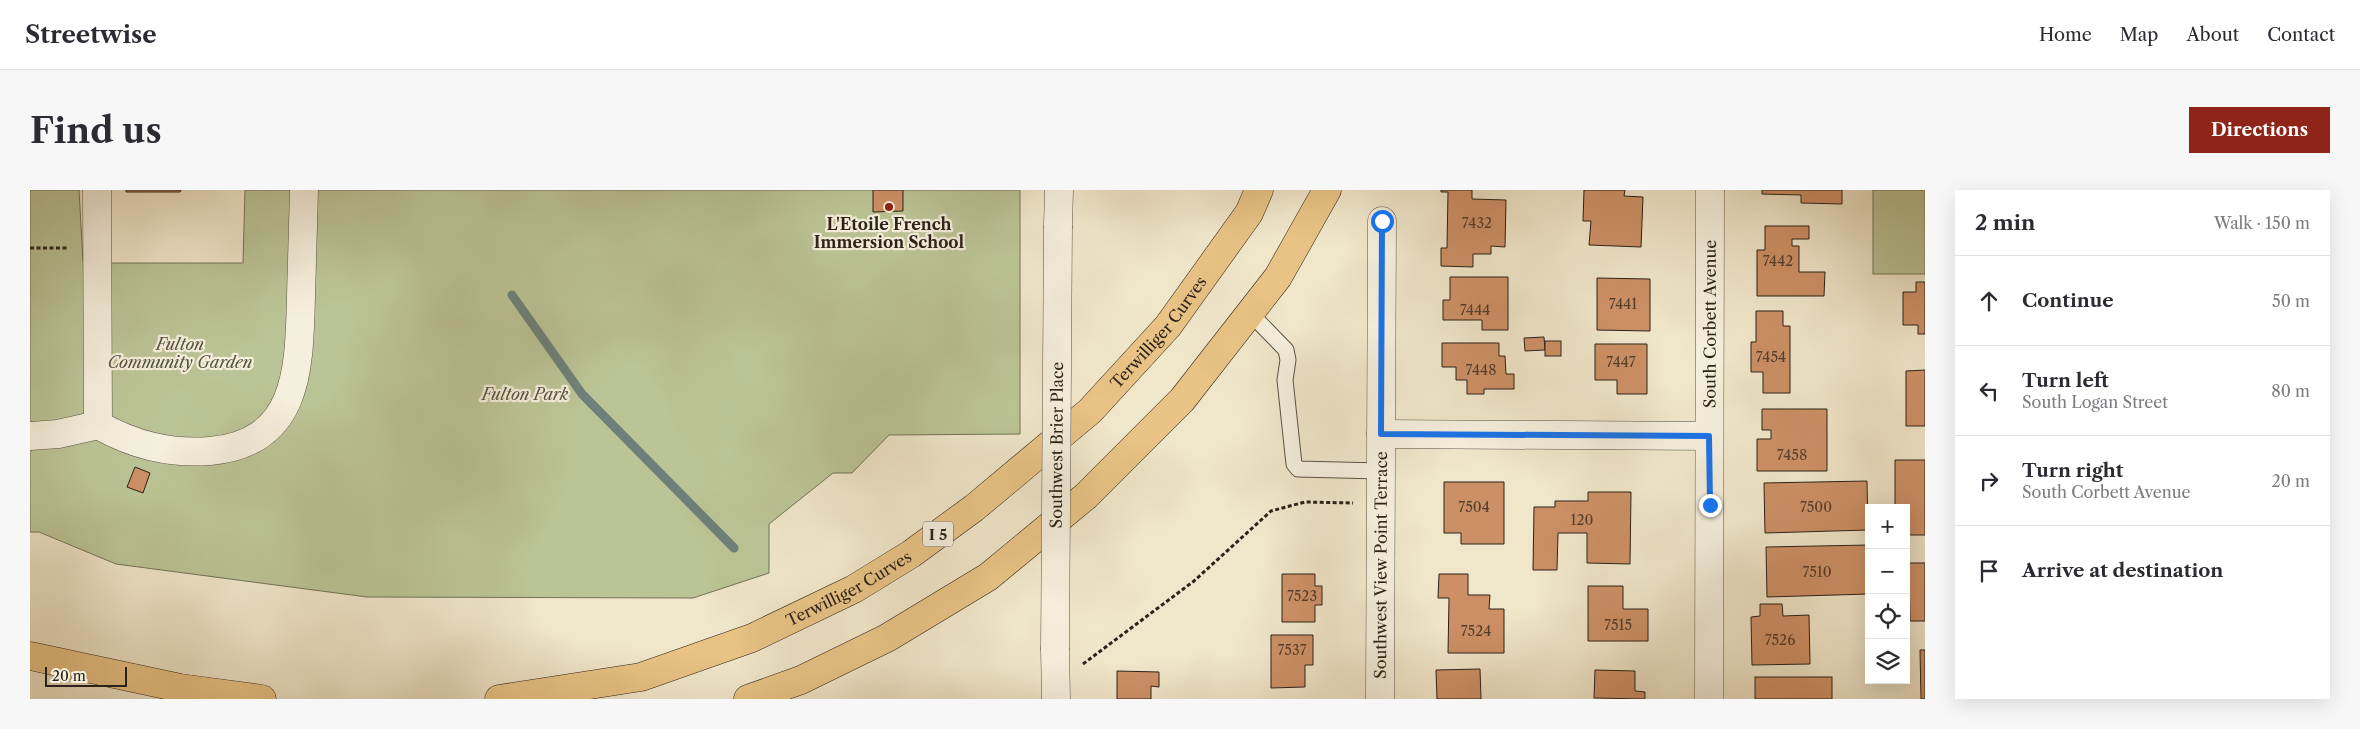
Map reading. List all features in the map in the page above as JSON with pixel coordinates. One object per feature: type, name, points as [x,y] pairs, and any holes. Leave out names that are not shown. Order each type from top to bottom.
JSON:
[{"type":"highway","name":"Terwilliger Curves","points":[[499,699],[641,677],[752,638],[854,589],[911,554],[974,508],[1090,410],[1168,326],[1249,213],[1259,190]]},
{"type":"highway","points":[[748,699],[802,680],[887,638],[988,577],[1086,496],[1182,400],[1278,277],[1327,190]]},
{"type":"highway","points":[[30,656],[180,688],[262,699]]},
{"type":"street","points":[[97,190],[98,425]]},
{"type":"street","points":[[30,436],[58,434],[98,425],[122,438],[146,446],[193,452],[228,449],[248,442],[272,426],[288,401],[298,366],[304,190]]},
{"type":"street","name":"Southwest Brier Place","points":[[1056,691],[1059,190]]},
{"type":"street","name":"South Corbett Avenue","points":[[1709,699],[1710,190]]},
{"type":"street","name":"Southwest View Point Terrace","points":[[1380,699],[1382,221]]},
{"type":"street","points":[[1381,434],[1709,436]]},
{"type":"lane","points":[[1250,313],[1286,350],[1288,360],[1285,380],[1294,464],[1298,469],[1381,471]]},
{"type":"path","points":[[30,248],[98,248]]},
{"type":"path","points":[[1056,691],[1194,581],[1271,511],[1306,502],[1381,504]]},
{"type":"green space","name":"Fulton Park","points":[[30,190],[79,190],[83,262],[243,263],[245,190],[1020,190],[1020,434],[889,435],[852,473],[833,473],[769,524],[769,573],[693,598],[367,597],[116,564],[39,532],[30,532]]},
{"type":"green space","points":[[1873,190],[1925,190],[1925,274],[1873,274]]},
{"type":"building","points":[[126,190],[181,190],[180,192],[126,192]]},
{"type":"building","points":[[873,190],[903,190],[903,211],[873,212]]},
{"type":"building","points":[[1441,190],[1472,190],[1472,199],[1506,200],[1505,247],[1491,246],[1491,254],[1473,254],[1473,267],[1441,266],[1441,248],[1447,248],[1448,192],[1441,192]]},
{"type":"building","points":[[1584,190],[1625,190],[1624,196],[1643,197],[1641,247],[1589,245],[1591,221],[1583,221]]},
{"type":"building","points":[[1762,190],[1842,190],[1842,204],[1801,203],[1801,195],[1762,194]]},
{"type":"building","points":[[1765,226],[1809,226],[1809,239],[1792,239],[1792,246],[1799,246],[1799,272],[1825,272],[1824,296],[1757,296],[1757,250],[1765,250]]},
{"type":"building","points":[[1450,277],[1508,277],[1508,330],[1482,330],[1482,320],[1443,320],[1443,300],[1450,300]]},
{"type":"building","points":[[1597,278],[1650,279],[1650,331],[1597,330]]},
{"type":"building","points":[[1916,282],[1925,282],[1925,334],[1918,334],[1918,325],[1903,325],[1903,292],[1916,292]]},
{"type":"building","points":[[1756,311],[1783,311],[1783,326],[1790,326],[1790,393],[1763,393],[1763,372],[1751,372],[1751,342],[1756,342]]},
{"type":"building","points":[[1544,337],[1545,350],[1525,351],[1524,338]]},
{"type":"building","points":[[1545,341],[1561,341],[1561,356],[1545,356]]},
{"type":"building","points":[[1442,343],[1499,343],[1499,356],[1505,356],[1506,374],[1514,374],[1514,389],[1484,389],[1484,394],[1467,394],[1467,380],[1456,380],[1456,367],[1442,367]]},
{"type":"building","points":[[1595,344],[1647,344],[1647,394],[1617,394],[1617,380],[1595,380]]},
{"type":"building","points":[[1925,370],[1925,426],[1906,426],[1906,371]]},
{"type":"building","points":[[1762,409],[1827,409],[1827,471],[1757,471],[1757,439],[1771,439],[1771,430],[1762,430]]},
{"type":"building","points":[[1895,460],[1925,460],[1925,535],[1910,535],[1910,504],[1895,504]]},
{"type":"building","points":[[135,467],[150,473],[143,493],[127,487]]},
{"type":"building","points":[[1867,481],[1865,530],[1765,533],[1764,483]]},
{"type":"building","points":[[1444,482],[1504,482],[1504,544],[1461,544],[1461,533],[1444,533]]},
{"type":"building","points":[[1588,492],[1631,492],[1630,564],[1587,563],[1587,533],[1558,533],[1557,570],[1533,570],[1534,507],[1555,507],[1555,501],[1588,501]]},
{"type":"building","points":[[1865,545],[1865,594],[1767,597],[1766,547]]},
{"type":"building","points":[[1910,563],[1925,563],[1925,621],[1910,621]]},
{"type":"building","points":[[1282,574],[1315,574],[1315,586],[1322,586],[1322,605],[1315,605],[1315,622],[1282,622]]},
{"type":"building","points":[[1439,574],[1468,574],[1468,595],[1490,595],[1489,609],[1504,609],[1504,653],[1448,653],[1449,598],[1438,598]]},
{"type":"building","points":[[1588,586],[1623,586],[1623,609],[1648,609],[1648,641],[1588,641]]},
{"type":"building","points":[[1760,604],[1782,604],[1783,616],[1809,615],[1810,664],[1752,665],[1751,617],[1760,616]]},
{"type":"building","points":[[1271,635],[1313,635],[1313,665],[1305,665],[1305,687],[1271,688]]},
{"type":"building","points":[[1920,650],[1925,650],[1925,699],[1921,699]]},
{"type":"building","points":[[1480,669],[1481,699],[1437,699],[1436,670]]},
{"type":"building","points":[[1595,670],[1635,671],[1635,691],[1645,692],[1645,699],[1594,698]]},
{"type":"building","points":[[1117,671],[1159,672],[1159,687],[1151,686],[1151,699],[1117,699]]},
{"type":"building","points":[[1755,677],[1832,677],[1832,699],[1755,699]]},
{"type":"waterway","points":[[512,295],[582,394],[734,548]]},
{"type":"place","name":"L'Etoile French Immersion School","points":[[889,207]]},
{"type":"route","points":[[1382,221],[1381,434],[1709,436],[1710,505]]},
{"type":"park label","name":"Fulton Community Garden","points":[[180,353]]}]
